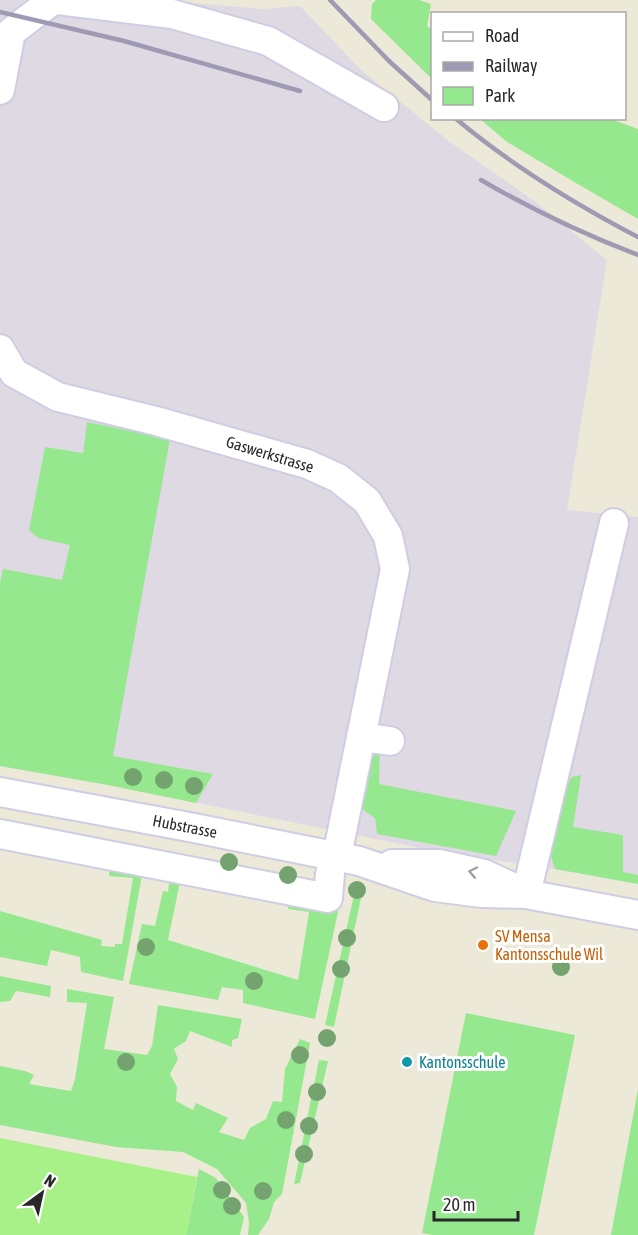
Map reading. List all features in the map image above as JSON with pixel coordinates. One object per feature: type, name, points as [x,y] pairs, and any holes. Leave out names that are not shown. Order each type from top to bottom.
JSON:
[{"type":"street","points":[[0,90],[11,32],[53,0]]},
{"type":"street","points":[[58,0],[172,14],[268,41],[384,107]]},
{"type":"street","name":"Gaswerkstrasse","points":[[0,349],[14,374],[58,397],[156,421],[307,464],[338,478],[367,501],[388,536],[395,569],[328,898],[0,834]]},
{"type":"street","points":[[526,894],[614,523]]},
{"type":"street","points":[[362,737],[390,741]]},
{"type":"street","name":"Hubstrasse","points":[[0,792],[189,827],[334,865],[439,864],[484,874],[526,894],[638,915]]},
{"type":"shaded area","points":[[0,0],[158,0],[263,9],[300,6],[361,70],[450,142],[533,200],[607,260],[567,510],[638,517],[638,882],[435,851],[108,785],[0,766]]},
{"type":"green space","points":[[376,0],[419,0],[431,4],[427,26],[431,29],[431,78],[371,19],[372,4]]},
{"type":"green space","points":[[481,120],[614,120],[638,129],[638,219],[507,142]]},
{"type":"green space","points":[[87,422],[170,439],[113,756],[213,774],[196,803],[0,766],[0,584],[3,569],[62,580],[70,545],[38,538],[29,530],[45,447],[83,453]]},
{"type":"green space","points":[[380,738],[379,784],[516,811],[496,856],[377,834],[375,818],[362,809],[376,741]]},
{"type":"green space","points":[[581,775],[573,827],[623,835],[623,872],[638,875],[638,884],[555,869],[549,849],[556,800],[572,777]]},
{"type":"green space","points":[[110,864],[143,869],[123,981],[81,972],[80,957],[51,950],[47,966],[0,957],[0,911],[102,940],[101,946],[115,947],[115,944],[122,944],[133,878],[109,876]]},
{"type":"green space","points":[[170,876],[181,877],[168,940],[298,980],[309,912],[288,909],[290,897],[339,907],[315,1019],[243,1003],[243,990],[222,987],[218,1000],[129,984],[142,924],[155,926],[163,891],[168,892]]},
{"type":"green space","points":[[356,886],[363,888],[334,1027],[325,1025]]},
{"type":"green space","points":[[0,976],[51,986],[50,997],[16,991],[10,1001],[0,1002]]},
{"type":"green space","points":[[67,989],[114,997],[104,1049],[147,1055],[152,1046],[158,1005],[242,1019],[238,1038],[232,1040],[232,1047],[190,1031],[186,1041],[174,1049],[178,1059],[170,1074],[177,1087],[176,1101],[193,1110],[196,1103],[228,1118],[219,1132],[244,1140],[250,1128],[266,1119],[273,1101],[282,1102],[285,1069],[300,1039],[310,1043],[282,1194],[274,1202],[269,1219],[258,1235],[248,1235],[249,1222],[246,1203],[217,1169],[183,1152],[116,1147],[0,1125],[0,1066],[34,1075],[29,1084],[71,1091],[87,1003],[67,1002]]},
{"type":"green space","points":[[466,1013],[575,1035],[534,1235],[433,1235],[422,1233]]},
{"type":"green space","points":[[319,1060],[328,1061],[300,1183],[294,1184]]},
{"type":"green space","points":[[638,1089],[638,1235],[611,1235]]},
{"type":"green space","points":[[0,1138],[197,1177],[186,1235],[0,1235]]},
{"type":"green space","points":[[199,1169],[216,1178],[244,1217],[240,1235],[186,1235]]},
{"type":"railway","points":[[330,0],[389,61],[431,99]]},
{"type":"railway","points":[[0,12],[124,41],[300,91]]},
{"type":"railway","points":[[457,120],[498,152],[543,182],[638,237]]},
{"type":"railway","points":[[481,180],[558,220],[638,255]]},
{"type":"place","name":"SV Mensa Kantonsschule Wil","points":[[483,945]]},
{"type":"place","name":"Kantonsschule","points":[[407,1062]]}]
